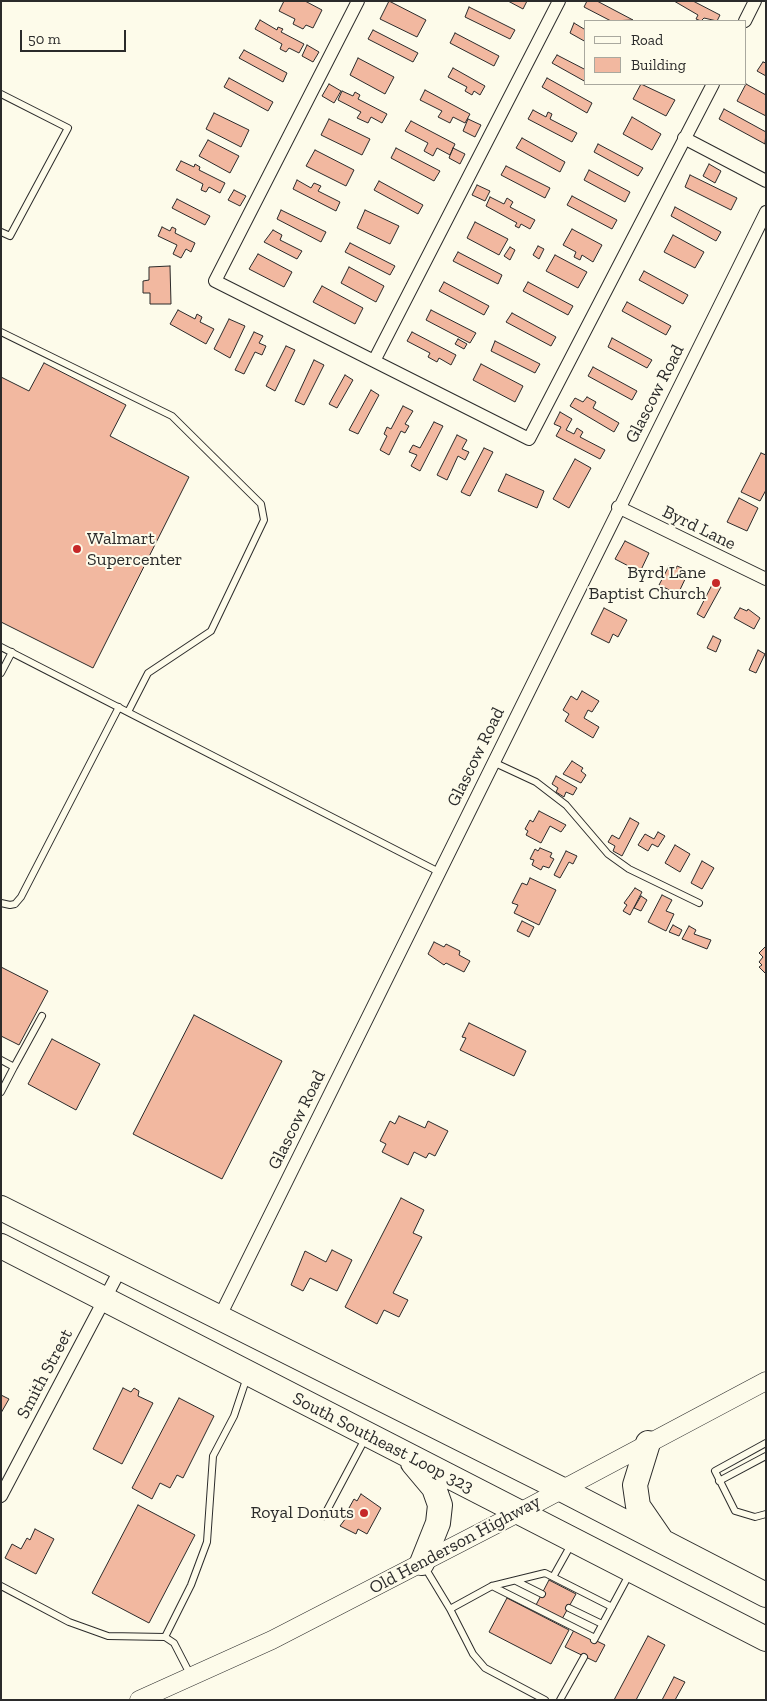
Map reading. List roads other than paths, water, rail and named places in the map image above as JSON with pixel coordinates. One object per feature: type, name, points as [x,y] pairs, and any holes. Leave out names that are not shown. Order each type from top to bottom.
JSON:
[{"type":"highway","points":[[1,1208],[561,1489],[766,1595]]},
{"type":"highway","name":"South Southeast Loop 323","points":[[1,1246],[766,1639]]},
{"type":"highway","points":[[648,1443],[635,1485],[638,1506],[662,1541]]},
{"type":"highway","points":[[402,1451],[434,1488],[440,1505],[438,1523],[422,1563]]},
{"type":"main road","name":"Old Henderson Highway","points":[[138,1700],[191,1678],[272,1640],[518,1513],[766,1380]]},
{"type":"street","points":[[358,1],[216,281],[529,439],[711,85]]},
{"type":"street","points":[[374,361],[559,1]]},
{"type":"street","points":[[746,20],[755,1]]},
{"type":"street","points":[[684,138],[766,181]]},
{"type":"street","name":"Glascow Road","points":[[219,1318],[618,507],[766,212]]},
{"type":"street","name":"Byrd Lane","points":[[618,507],[766,579]]},
{"type":"street","name":"Smith Street","points":[[1,1496],[121,1268]]},
{"type":"lane","points":[[1,94],[68,128],[10,236],[1,232]]},
{"type":"lane","points":[[1,332],[172,416],[261,504],[264,520],[211,631],[148,673],[128,712]]},
{"type":"lane","points":[[1,647],[439,872]]},
{"type":"lane","points":[[1,673],[12,652]]},
{"type":"lane","points":[[1,903],[15,904],[21,897],[118,707]]},
{"type":"lane","points":[[492,762],[536,782],[551,793],[586,826],[608,854],[629,869],[699,902]]},
{"type":"lane","points":[[1,1092],[42,1016]]},
{"type":"lane","points":[[1,1060],[14,1067]]},
{"type":"lane","points":[[165,1637],[191,1585],[207,1542],[213,1456],[234,1416],[248,1374]]},
{"type":"lane","points":[[324,1516],[368,1434]]},
{"type":"lane","points":[[766,1444],[715,1471],[735,1511],[755,1516],[766,1514]]},
{"type":"lane","points":[[719,1480],[766,1456]]},
{"type":"lane","points":[[553,1577],[573,1541]]},
{"type":"lane","points":[[422,1563],[450,1609],[473,1654],[485,1668],[545,1700]]},
{"type":"lane","points":[[492,1586],[594,1639],[631,1571]]},
{"type":"lane","points":[[450,1609],[492,1586],[545,1573],[612,1607]]},
{"type":"lane","points":[[516,1581],[542,1594]]},
{"type":"lane","points":[[1,1586],[69,1622],[108,1636],[165,1637],[174,1643],[185,1661],[191,1678]]},
{"type":"lane","points":[[569,1608],[602,1624]]},
{"type":"lane","points":[[560,1700],[584,1657]]},
{"type":"place","name":"Walmart Supercenter","points":[[77,549]]},
{"type":"place","name":"Byrd Lane Baptist Church","points":[[716,583]]},
{"type":"place","name":"Royal Donuts","points":[[364,1513]]}]
